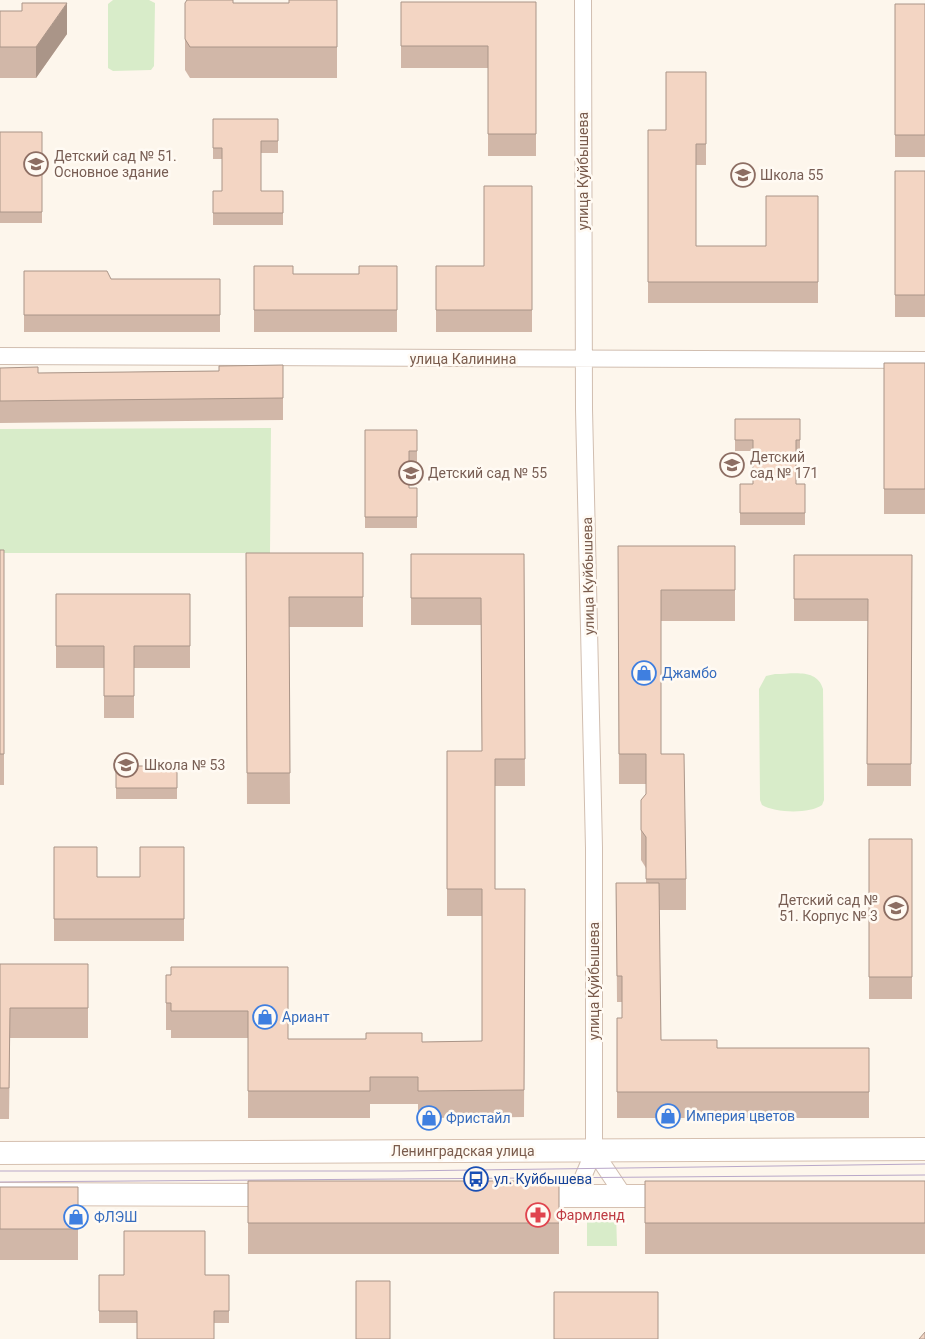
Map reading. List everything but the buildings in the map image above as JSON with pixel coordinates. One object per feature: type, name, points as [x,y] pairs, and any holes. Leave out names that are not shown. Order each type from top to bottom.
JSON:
[{"type":"main road","name":"Ленинградская улица","points":[[0,1153],[925,1149]]},
{"type":"main road","points":[[0,1194],[302,1195]]},
{"type":"main road","points":[[506,1196],[701,1196]]},
{"type":"street","name":"улица Куйбышева","points":[[574,1196],[594,1151],[594,848],[584,409],[583,0]]},
{"type":"street","name":"улица Калинина","points":[[0,356],[925,360]]},
{"type":"street","points":[[594,1151],[624,1196]]},
{"type":"green space","points":[[113,0],[149,0],[155,3],[154,66],[151,70],[113,71],[108,68],[108,4]]},
{"type":"green space","points":[[271,428],[270,553],[0,553],[0,429]]},
{"type":"green space","points":[[797,673],[810,675],[820,682],[823,689],[824,800],[822,805],[817,808],[801,811],[775,810],[762,805],[760,800],[759,689],[766,676]]},
{"type":"green space","points":[[587,1213],[616,1213],[617,1246],[587,1246]]},
{"type":"tram line","points":[[0,1171],[401,1171],[925,1164]]},
{"type":"tram line","points":[[0,1182],[925,1175]]},
{"type":"place","name":"Детский сад № 51. Основное здание","points":[[36,164]]},
{"type":"place","name":"Школа 55","points":[[743,175]]},
{"type":"place","name":"Детский сад № 171","points":[[732,465]]},
{"type":"place","name":"Детский сад № 55","points":[[411,473]]},
{"type":"place","name":"Джамбо","points":[[644,673]]},
{"type":"place","name":"Школа № 53","points":[[126,765]]},
{"type":"place","name":"Детский сад № 51. Корпус № 3","points":[[896,908]]},
{"type":"place","name":"Ариант","points":[[265,1017]]},
{"type":"place","name":"Империя цветов","points":[[668,1116]]},
{"type":"place","name":"Фристайл","points":[[429,1118]]},
{"type":"place","name":"ул. Куйбышева","points":[[476,1179]]},
{"type":"place","name":"Фармленд","points":[[538,1215]]},
{"type":"place","name":"ФЛЭШ","points":[[76,1217]]}]
